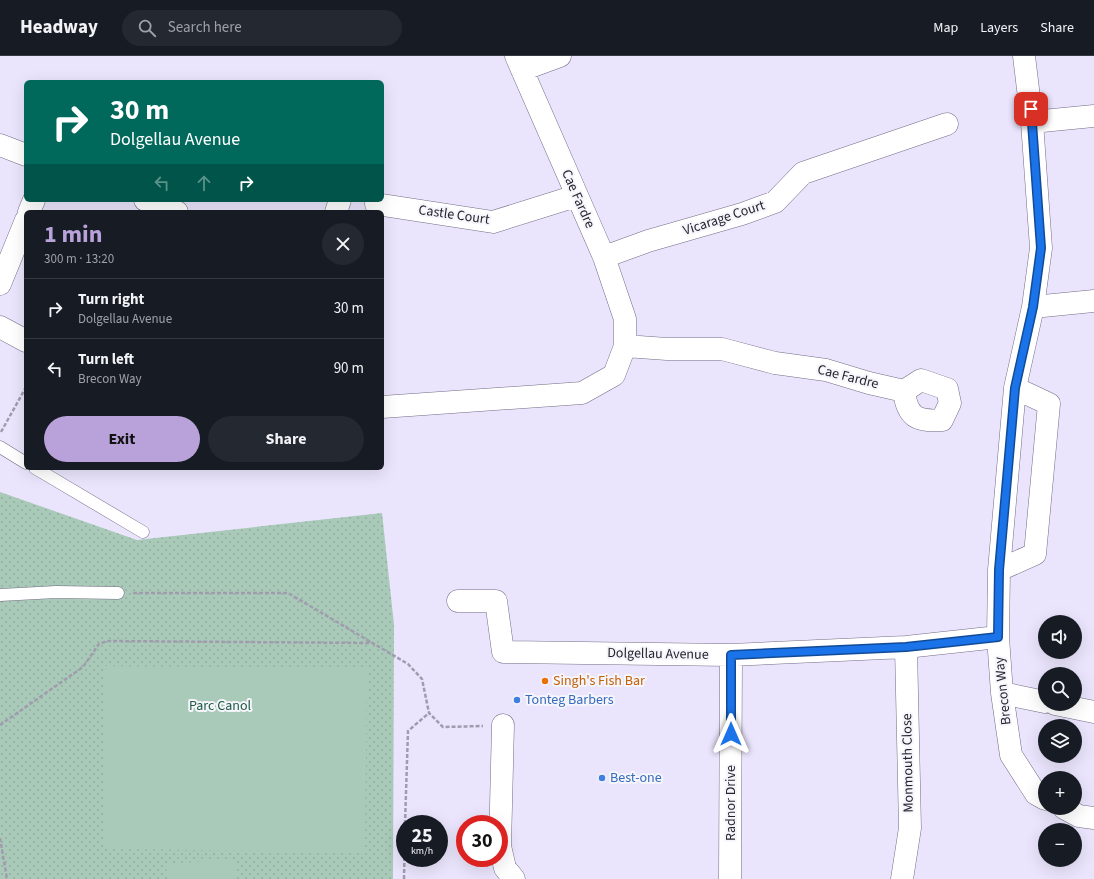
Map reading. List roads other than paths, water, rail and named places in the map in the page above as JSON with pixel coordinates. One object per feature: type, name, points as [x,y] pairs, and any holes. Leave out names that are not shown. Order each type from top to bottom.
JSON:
[{"type":"street","points":[[519,63],[560,56]]},
{"type":"street","name":"Brecon Way","points":[[1024,56],[1032,122],[1041,248],[1033,307],[1015,388],[999,570],[998,637],[1002,693],[1011,755],[1038,795]]},
{"type":"street","name":"Cae Fardre","points":[[384,407],[582,393],[614,375],[625,346],[625,319],[604,257],[519,63]]},
{"type":"street","points":[[1032,122],[1094,116]]},
{"type":"street","name":"Vicarage Court","points":[[604,257],[648,241],[742,214],[775,202],[803,173],[947,124]]},
{"type":"street","points":[[0,145],[24,154]]},
{"type":"street","name":"Castle Court","points":[[376,205],[493,222],[576,196]]},
{"type":"street","points":[[150,202],[172,210]]},
{"type":"street","points":[[0,284],[24,225]]},
{"type":"street","points":[[1033,307],[1094,300]]},
{"type":"street","points":[[0,327],[24,340]]},
{"type":"street","name":"Cae Fardre","points":[[625,346],[667,349],[722,348],[775,363],[826,370],[869,383],[904,391]]},
{"type":"street","points":[[999,570],[1035,554],[1047,445],[1049,404],[1015,388]]},
{"type":"street","name":"Dolgellau Avenue","points":[[458,601],[496,601],[503,652],[731,655],[906,647],[998,637]]},
{"type":"street","name":"Monmouth Close","points":[[902,879],[910,828],[906,647]]},
{"type":"street","name":"Radnor Drive","points":[[730,879],[731,655]]},
{"type":"street","points":[[1002,693],[1038,701]]},
{"type":"street","points":[[1082,710],[1094,712]]},
{"type":"street","points":[[503,725],[500,846],[505,868],[514,879]]},
{"type":"street","points":[[1078,815],[1094,818]]},
{"type":"lane","points":[[0,447],[24,462]]},
{"type":"lane","points":[[38,470],[143,532]]},
{"type":"lane","points":[[0,595],[56,592],[118,593]]},
{"type":"place","name":"Singh's Fish Bar","points":[[545,681]]},
{"type":"place","name":"Tonteg Barbers","points":[[517,700]]},
{"type":"place","name":"Best-one","points":[[602,778]]},
{"type":"park label","name":"Parc Canol","points":[[220,706]]}]
